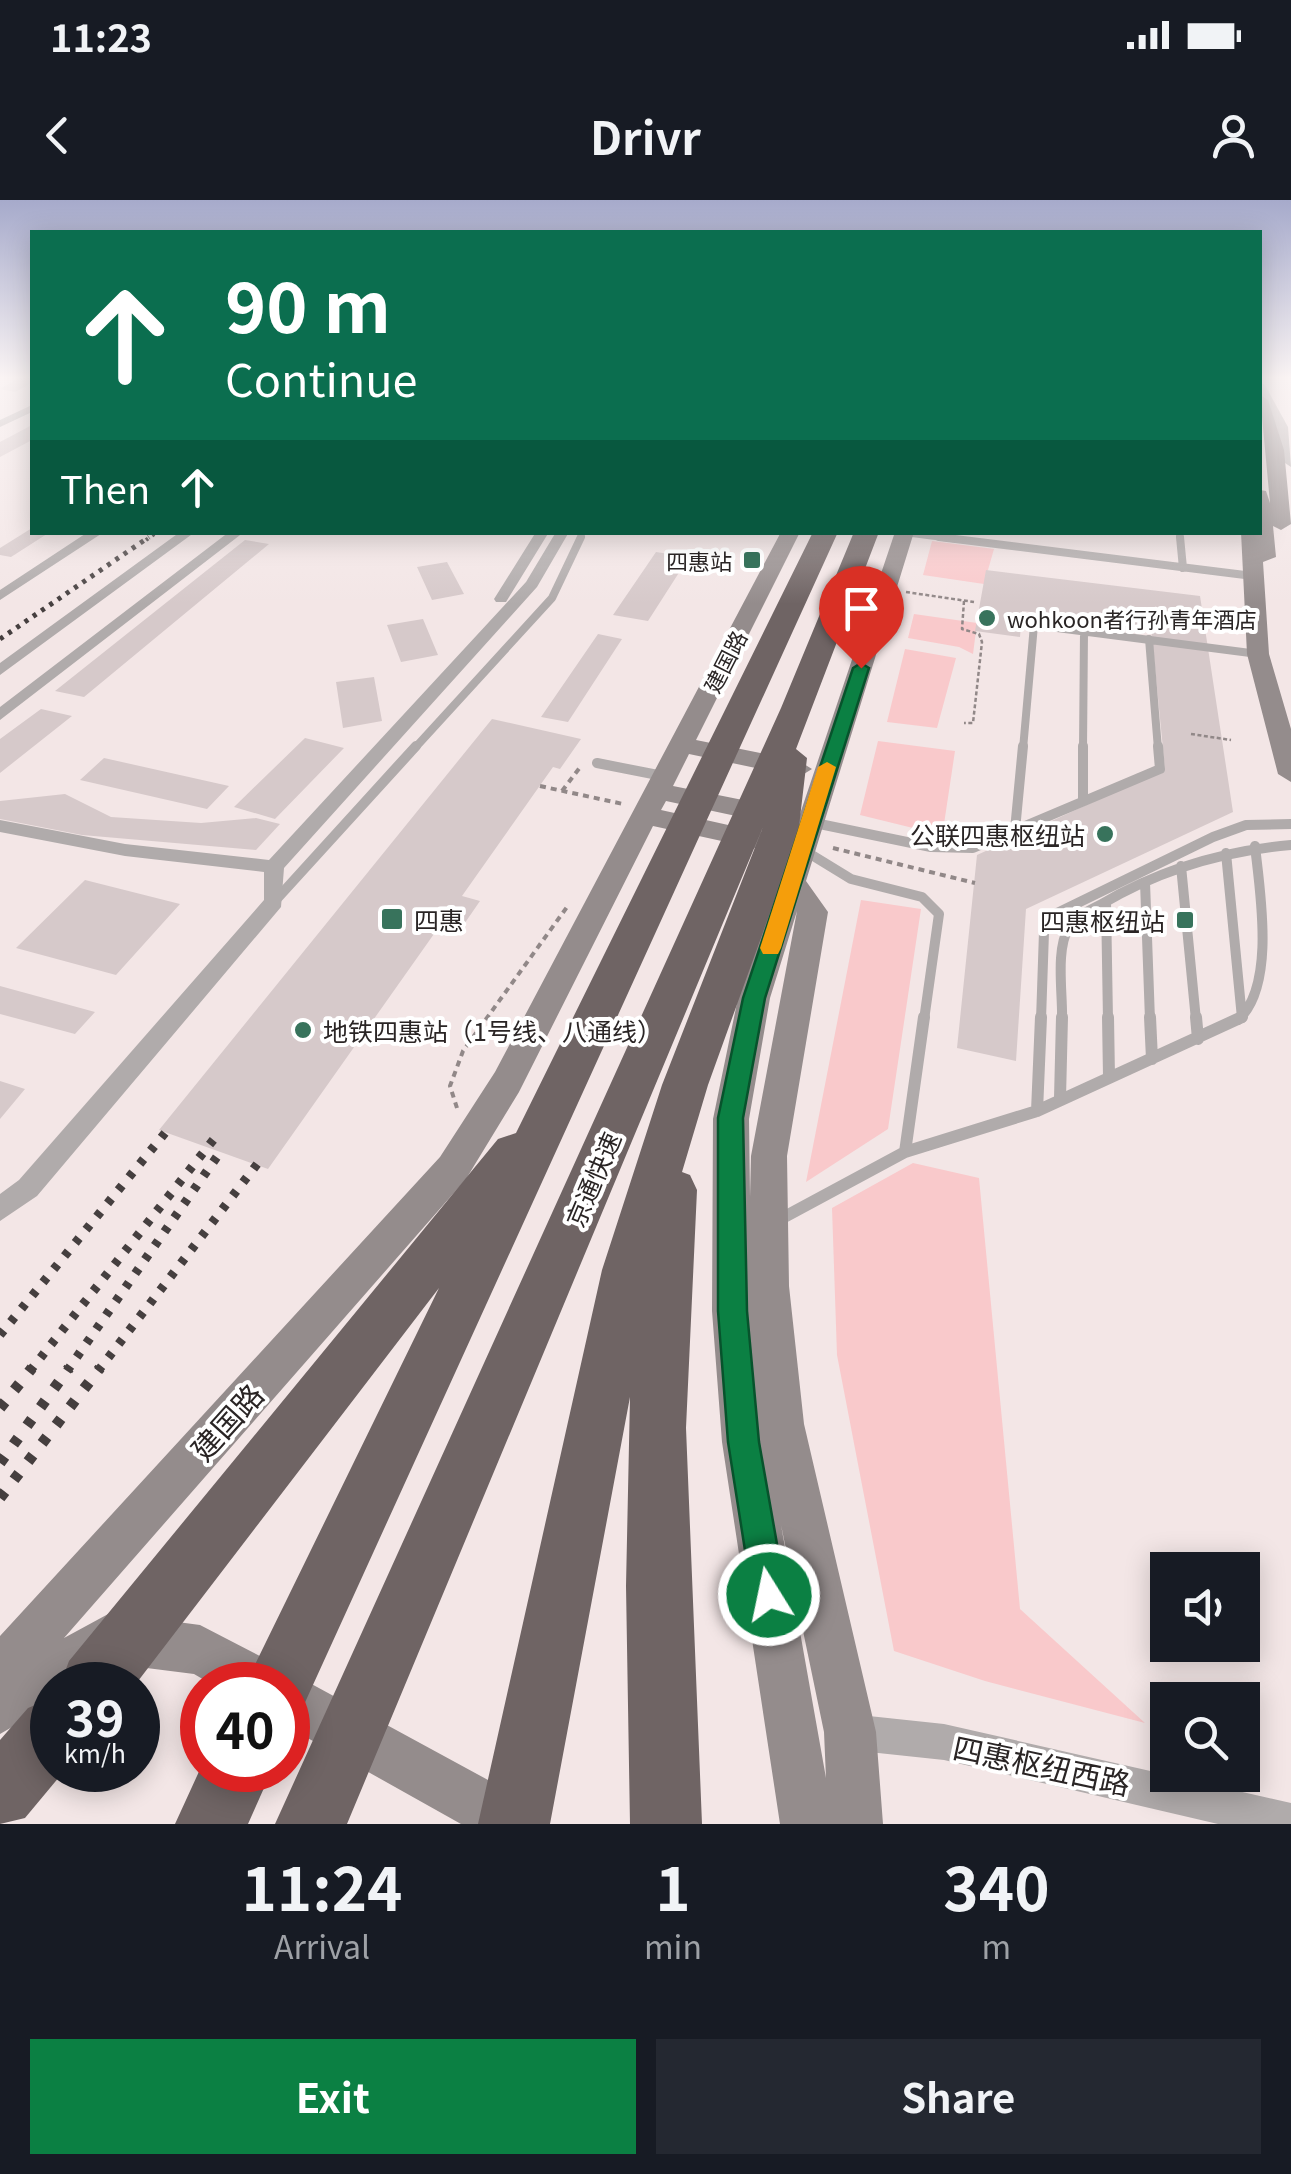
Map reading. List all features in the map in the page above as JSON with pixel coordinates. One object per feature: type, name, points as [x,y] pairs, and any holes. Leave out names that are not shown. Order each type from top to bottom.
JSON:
[{"type":"highway","name":"京通快速","points":[[311,1824],[773,703],[825,535]]},
{"type":"highway","name":"京通快速","points":[[289,1662],[562,1094],[865,535]]},
{"type":"highway","points":[[666,1824],[660,1702],[658,1391],[665,1258],[780,835],[773,703]]},
{"type":"highway","points":[[111,1662],[562,1094]]},
{"type":"highway","points":[[515,1824],[628,1270],[708,1102]]},
{"type":"highway","points":[[0,1793],[30,1758]]},
{"type":"highway","points":[[211,1824],[226,1792]]},
{"type":"street","points":[[1261,576],[1280,539],[1274,453]]},
{"type":"street","points":[[0,596],[93,535]]},
{"type":"street","points":[[0,670],[185,535]]},
{"type":"street","points":[[0,715],[234,535]]},
{"type":"street","points":[[507,611],[495,607],[540,535]]},
{"type":"street","points":[[0,1209],[28,1188],[274,902],[274,867],[532,584],[562,535]]},
{"type":"street","name":"建国路","points":[[0,1673],[453,1168],[507,1082],[789,535]]},
{"type":"street","points":[[807,1824],[744,1442],[728,1198],[708,1102],[754,998],[903,535]]},
{"type":"street","points":[[1251,535],[1291,714]]},
{"type":"street","points":[[1260,535],[1258,654],[1291,774]]},
{"type":"street","points":[[680,744],[825,774]]},
{"type":"street","points":[[654,794],[806,836]]},
{"type":"street","points":[[0,826],[125,850],[274,867]]},
{"type":"street","points":[[792,882],[813,912],[769,1156],[770,1286],[782,1424],[850,1732],[856,1824]]},
{"type":"street","points":[[0,1708],[110,1638],[200,1650],[222,1662]]},
{"type":"street","points":[[310,1711],[515,1824]]},
{"type":"street","name":"四惠枢纽西路","points":[[850,1732],[944,1742],[1291,1822]]},
{"type":"lane","points":[[274,902],[552,598],[582,535]]},
{"type":"lane","points":[[920,535],[1261,576]]},
{"type":"lane","points":[[1013,547],[1014,535]]},
{"type":"lane","points":[[1179,535],[1183,568]]},
{"type":"lane","points":[[1015,830],[1034,625],[1258,654]]},
{"type":"lane","points":[[1083,801],[1084,631]]},
{"type":"lane","points":[[806,836],[953,850],[973,848],[1160,769],[1149,639]]},
{"type":"lane","points":[[597,762],[654,794]]},
{"type":"lane","points":[[1037,1111],[1044,932],[1051,916],[1213,837],[1246,825],[1291,824]]},
{"type":"lane","points":[[806,836],[855,881],[906,890],[934,903],[940,914],[904,1152]]},
{"type":"lane","points":[[1060,1098],[1066,930],[1106,902],[1180,866],[1255,846],[1291,845]]},
{"type":"lane","points":[[771,1224],[904,1152],[1037,1111],[1242,1018],[1257,990],[1266,952],[1255,846]]},
{"type":"lane","points":[[1226,853],[1242,1018]]},
{"type":"lane","points":[[1180,866],[1198,1039]]},
{"type":"lane","points":[[1145,882],[1152,1059]]},
{"type":"lane","points":[[1106,902],[1109,1077]]},
{"type":"path","points":[[887,590],[974,602]]},
{"type":"path","points":[[964,600],[962,629],[979,634],[982,642],[973,723],[964,723]]},
{"type":"path","points":[[1191,734],[1231,740]]},
{"type":"path","points":[[457,1108],[448,1094],[450,1074],[567,908]]},
{"type":"shaded area","points":[[932,541],[994,549],[984,584],[923,575]]},
{"type":"shaded area","points":[[914,614],[977,623],[973,654],[959,647],[908,638]]},
{"type":"shaded area","points":[[905,649],[956,658],[937,728],[887,722]]},
{"type":"shaded area","points":[[878,741],[955,751],[944,824],[913,828],[860,815]]},
{"type":"shaded area","points":[[861,900],[921,909],[888,1129],[806,1182]]},
{"type":"shaded area","points":[[913,1163],[979,1178],[1020,1609],[1145,1723],[985,1681],[894,1651],[837,1355],[832,1208]]},
{"type":"building","points":[[30,529],[30,535],[45,535],[11,557],[0,555],[0,548]]},
{"type":"building","points":[[245,540],[269,544],[84,697],[55,691]]},
{"type":"building","points":[[656,552],[689,557],[648,621],[613,615]]},
{"type":"building","points":[[447,562],[464,594],[432,600],[417,567]]},
{"type":"building","name":"公联四惠枢纽站","points":[[986,570],[1200,596],[1233,812],[1026,909],[1016,1061],[957,1048],[977,855],[1165,769],[1151,627],[1022,611],[1020,637],[975,631]]},
{"type":"building","points":[[423,619],[438,655],[401,662],[387,625]]},
{"type":"building","points":[[598,634],[622,639],[568,722],[541,717]]},
{"type":"building","points":[[374,677],[382,721],[343,728],[336,682]]},
{"type":"building","points":[[41,709],[72,716],[0,773],[0,739]]},
{"type":"building","name":"地铁四惠站（1号线、八通线）","points":[[492,719],[581,739],[560,769],[553,767],[462,896],[480,901],[460,930],[441,924],[268,1169],[159,1130]]},
{"type":"building","points":[[305,738],[344,748],[275,819],[234,807]]},
{"type":"building","points":[[104,758],[229,786],[207,809],[80,780]]},
{"type":"building","points":[[65,794],[111,817],[201,823],[256,818],[280,824],[256,850],[82,835],[0,819],[0,801]]},
{"type":"building","points":[[85,880],[180,904],[116,975],[16,948]]},
{"type":"building","points":[[0,986],[95,1012],[75,1034],[0,1014]]},
{"type":"building","points":[[0,1081],[25,1089],[0,1119]]},
{"type":"railway","points":[[146,540],[153,535]]},
{"type":"railway","points":[[0,639],[149,537]]},
{"type":"railway","points":[[0,1335],[165,1133]]},
{"type":"railway","points":[[30,1371],[214,1139]]},
{"type":"railway","points":[[67,1371],[221,1151]]},
{"type":"railway","points":[[98,1371],[258,1163]]},
{"type":"railway","points":[[0,1408],[32,1368]]},
{"type":"railway","points":[[0,1463],[69,1368]]},
{"type":"railway","points":[[0,1498],[100,1368]]},
{"type":"slow traffic","points":[[770,948],[827,767]]},
{"type":"place","name":"四惠站","points":[[752,560]]},
{"type":"place","name":"wohkoon者行孙青年酒店","points":[[987,618]]},
{"type":"place","name":"公联四惠枢纽站","points":[[1105,834]]},
{"type":"place","name":"四惠","points":[[392,919]]},
{"type":"place","name":"四惠枢纽站","points":[[1185,920]]},
{"type":"place","name":"地铁四惠站（1号线、八通线）","points":[[303,1030]]},
{"type":"route","points":[[769,1595],[744,1442],[732,1311],[730,1118],[754,998],[861,668]]}]
